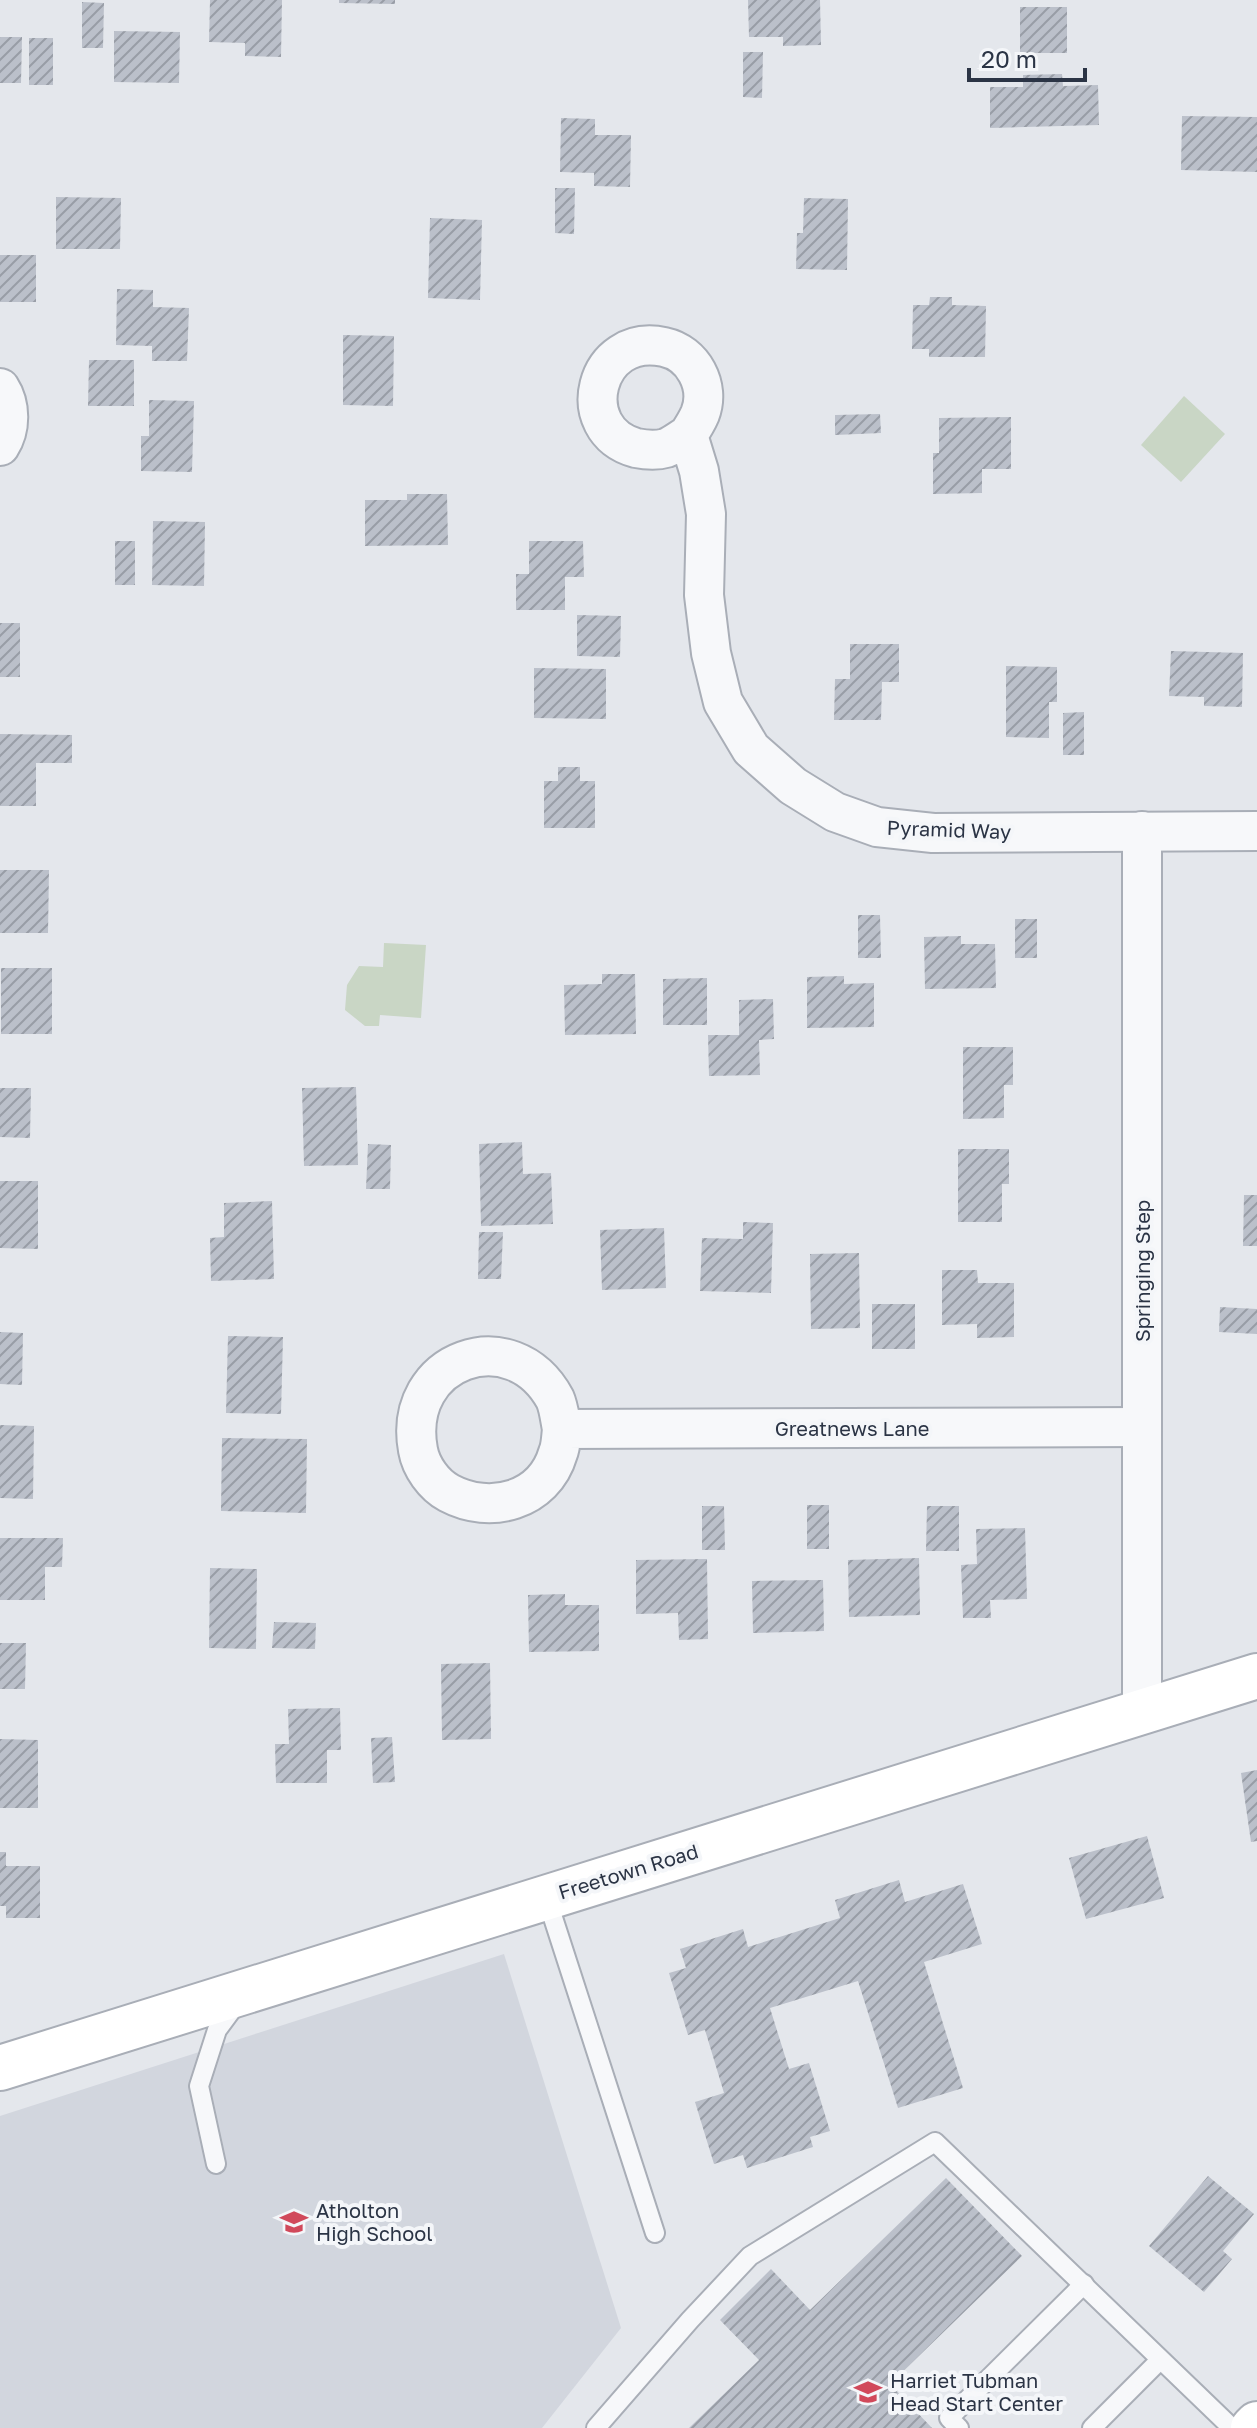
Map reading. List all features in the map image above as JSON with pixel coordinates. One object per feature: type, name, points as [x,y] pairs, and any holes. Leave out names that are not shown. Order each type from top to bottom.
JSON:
[{"type":"street","points":[[0,388],[8,404],[8,427],[0,446]]},
{"type":"street","name":"Pyramid Way","points":[[688,435],[699,471],[706,514],[704,595],[711,653],[723,702],[751,749],[793,786],[835,812],[877,827],[933,833],[1257,831]]},
{"type":"street","name":"Springing Step","points":[[1142,831],[1142,1710]]},
{"type":"street","name":"Greatnews Lane","points":[[562,1429],[1142,1427]]},
{"type":"street","name":"Freetown Road","points":[[0,2068],[1257,1676]]},
{"type":"lane","points":[[546,1896],[655,2233]]},
{"type":"lane","points":[[216,2164],[199,2086],[217,2030],[247,1990]]},
{"type":"lane","points":[[596,2428],[750,2256],[935,2142],[1232,2428]]},
{"type":"lane","points":[[959,2428],[949,2418],[1084,2284]]},
{"type":"lane","points":[[1092,2428],[1160,2360]]},
{"type":"shaded area","name":"Atholton High School","points":[[504,1954],[621,2328],[542,2428],[0,2428],[0,2116]]},
{"type":"green space","points":[[1184,396],[1225,434],[1181,482],[1141,445]]},
{"type":"green space","points":[[384,943],[426,945],[421,1018],[380,1015],[379,1026],[365,1026],[345,1010],[347,985],[359,966],[383,967]]},
{"type":"building","points":[[210,0],[282,0],[281,57],[245,56],[245,43],[209,42]]},
{"type":"building","points":[[339,0],[395,0],[395,4],[339,3]]},
{"type":"building","points":[[748,0],[820,0],[821,45],[783,46],[783,37],[749,37]]},
{"type":"building","points":[[82,2],[104,3],[103,48],[82,48]]},
{"type":"building","points":[[1020,7],[1067,7],[1067,53],[1020,53]]},
{"type":"building","points":[[114,31],[180,32],[179,83],[114,82]]},
{"type":"building","points":[[0,37],[22,37],[21,83],[0,83]]},
{"type":"building","points":[[29,38],[53,38],[53,85],[29,85]]},
{"type":"building","points":[[743,52],[763,52],[762,98],[743,97]]},
{"type":"building","points":[[1062,74],[1063,86],[1098,85],[1099,125],[990,128],[990,87],[1023,87],[1023,75]]},
{"type":"building","points":[[1182,116],[1257,117],[1257,172],[1181,170]]},
{"type":"building","points":[[561,118],[595,119],[595,135],[631,135],[630,187],[594,186],[594,173],[560,172]]},
{"type":"building","points":[[555,188],[575,188],[574,234],[555,233]]},
{"type":"building","points":[[56,197],[121,198],[120,249],[56,249]]},
{"type":"building","points":[[804,198],[848,199],[847,270],[796,269],[797,233],[803,233]]},
{"type":"building","points":[[430,218],[482,220],[480,300],[428,298]]},
{"type":"building","points":[[0,255],[36,255],[36,302],[0,302]]},
{"type":"building","points":[[117,289],[153,290],[153,307],[189,308],[187,361],[152,361],[152,346],[116,345]]},
{"type":"building","points":[[930,297],[952,297],[952,305],[986,306],[985,357],[929,357],[929,349],[912,349],[913,305],[929,305]]},
{"type":"building","points":[[343,335],[394,336],[393,406],[343,405]]},
{"type":"building","points":[[89,360],[134,360],[134,406],[88,406]]},
{"type":"building","points":[[149,400],[194,401],[192,472],[141,471],[141,436],[149,436]]},
{"type":"building","points":[[880,414],[881,433],[835,435],[835,415]]},
{"type":"building","points":[[1011,417],[1011,469],[982,469],[982,493],[933,494],[933,453],[939,453],[939,418]]},
{"type":"building","points":[[407,494],[447,494],[448,545],[365,546],[365,500],[407,500]]},
{"type":"building","points":[[153,521],[205,522],[204,586],[152,585]]},
{"type":"building","points":[[115,541],[135,541],[135,585],[115,585]]},
{"type":"building","points":[[529,541],[583,541],[584,577],[565,577],[565,610],[516,610],[516,574],[529,574]]},
{"type":"building","points":[[577,615],[621,616],[620,657],[577,656]]},
{"type":"building","points":[[0,623],[20,623],[20,677],[0,677]]},
{"type":"building","points":[[850,644],[899,644],[899,682],[882,682],[881,720],[834,720],[835,679],[850,679]]},
{"type":"building","points":[[1171,651],[1243,653],[1242,707],[1204,706],[1204,697],[1169,696]]},
{"type":"building","points":[[1006,666],[1057,667],[1057,702],[1049,702],[1049,738],[1006,737]]},
{"type":"building","points":[[534,668],[606,669],[606,719],[534,718]]},
{"type":"building","points":[[1084,712],[1084,755],[1063,755],[1063,713]]},
{"type":"building","points":[[0,734],[72,735],[72,763],[36,763],[36,806],[0,806]]},
{"type":"building","points":[[558,767],[580,767],[580,781],[595,781],[595,828],[544,828],[544,781],[558,781]]},
{"type":"building","points":[[0,870],[49,870],[48,933],[0,933]]},
{"type":"building","points":[[858,915],[880,915],[881,958],[858,958]]},
{"type":"building","points":[[1015,919],[1037,919],[1037,958],[1015,958]]},
{"type":"building","points":[[961,936],[961,944],[995,944],[996,988],[925,989],[924,937]]},
{"type":"building","points":[[1,968],[52,968],[52,1034],[1,1034]]},
{"type":"building","points":[[602,974],[635,974],[636,1034],[565,1035],[564,985],[602,984]]},
{"type":"building","points":[[844,976],[844,984],[874,983],[874,1027],[807,1028],[807,977]]},
{"type":"building","points":[[707,978],[707,1025],[663,1025],[663,979]]},
{"type":"building","points":[[773,999],[774,1039],[759,1040],[760,1075],[709,1076],[708,1035],[739,1035],[739,1000]]},
{"type":"building","points":[[963,1047],[1013,1047],[1013,1085],[1004,1085],[1004,1118],[963,1119]]},
{"type":"building","points":[[356,1087],[358,1165],[304,1166],[302,1088]]},
{"type":"building","points":[[0,1088],[31,1088],[30,1138],[0,1137]]},
{"type":"building","points":[[522,1142],[523,1174],[551,1173],[553,1224],[481,1226],[479,1144]]},
{"type":"building","points":[[368,1144],[391,1145],[390,1189],[366,1189]]},
{"type":"building","points":[[958,1149],[1009,1149],[1009,1184],[1002,1184],[1002,1222],[958,1222]]},
{"type":"building","points":[[0,1181],[38,1181],[38,1249],[0,1248]]},
{"type":"building","points":[[1244,1195],[1257,1195],[1257,1246],[1243,1246]]},
{"type":"building","points":[[272,1201],[274,1279],[211,1281],[210,1238],[224,1237],[224,1203]]},
{"type":"building","points":[[743,1222],[773,1223],[771,1293],[700,1291],[702,1238],[743,1239]]},
{"type":"building","points":[[664,1228],[666,1288],[602,1290],[600,1230]]},
{"type":"building","points":[[479,1232],[503,1232],[501,1279],[478,1279]]},
{"type":"building","points":[[859,1253],[860,1328],[811,1329],[810,1254]]},
{"type":"building","points":[[942,1270],[977,1270],[978,1283],[1014,1283],[1014,1337],[977,1338],[977,1324],[942,1325]]},
{"type":"building","points":[[872,1304],[915,1304],[915,1349],[872,1349]]},
{"type":"building","points":[[1220,1307],[1257,1309],[1257,1334],[1219,1332]]},
{"type":"building","points":[[0,1332],[23,1333],[22,1385],[0,1384]]},
{"type":"building","points":[[228,1336],[283,1337],[281,1414],[226,1413]]},
{"type":"building","points":[[0,1425],[34,1426],[33,1499],[0,1498]]},
{"type":"building","points":[[222,1438],[307,1439],[306,1513],[221,1511]]},
{"type":"building","points":[[807,1505],[829,1505],[829,1549],[807,1549]]},
{"type":"building","points":[[702,1506],[724,1506],[725,1550],[702,1550]]},
{"type":"building","points":[[927,1506],[959,1506],[959,1551],[926,1551]]},
{"type":"building","points":[[1025,1528],[1027,1599],[990,1600],[991,1618],[963,1618],[961,1565],[977,1564],[976,1529]]},
{"type":"building","points":[[0,1538],[63,1538],[62,1567],[45,1567],[45,1600],[0,1600]]},
{"type":"building","points":[[919,1558],[920,1615],[849,1617],[848,1560]]},
{"type":"building","points":[[707,1559],[708,1639],[679,1640],[678,1613],[636,1614],[636,1560]]},
{"type":"building","points":[[210,1568],[257,1569],[256,1649],[209,1648]]},
{"type":"building","points":[[823,1580],[824,1631],[753,1633],[752,1581]]},
{"type":"building","points":[[565,1594],[565,1605],[599,1605],[599,1651],[529,1652],[528,1595]]},
{"type":"building","points":[[274,1622],[316,1623],[315,1649],[272,1648]]},
{"type":"building","points":[[0,1643],[26,1643],[25,1689],[0,1689]]},
{"type":"building","points":[[490,1663],[491,1739],[442,1740],[441,1664]]},
{"type":"building","points":[[340,1708],[341,1750],[327,1750],[327,1783],[276,1783],[275,1744],[289,1744],[288,1709]]},
{"type":"building","points":[[392,1737],[395,1782],[373,1783],[371,1738]]},
{"type":"building","points":[[0,1739],[38,1740],[38,1808],[0,1808]]},
{"type":"building","points":[[1257,1770],[1257,1841],[1251,1842],[1241,1773]]},
{"type":"building","points":[[1147,1836],[1164,1898],[1086,1919],[1069,1858]]},
{"type":"building","points":[[0,1852],[6,1852],[6,1866],[40,1866],[40,1918],[6,1918],[6,1906],[0,1906]]},
{"type":"building","points":[[899,1880],[905,1902],[963,1884],[982,1944],[924,1962],[963,2088],[898,2108],[858,1981],[770,2008],[789,2069],[809,2063],[830,2131],[810,2137],[813,2147],[747,2168],[743,2155],[714,2164],[695,2102],[724,2093],[705,2030],[688,2035],[669,1973],[686,1968],[680,1949],[743,1929],[748,1947],[840,1918],[835,1900]]},
{"type":"building","points":[[1208,2176],[1254,2214],[1223,2251],[1232,2259],[1204,2292],[1149,2246]]},
{"type":"building","points":[[946,2178],[1022,2256],[890,2384],[932,2428],[689,2428],[759,2360],[720,2320],[771,2269],[810,2310]]},
{"type":"place","name":"Atholton High School","points":[[294,2222]]},
{"type":"place","name":"Harriet Tubman Head Start Center","points":[[868,2392]]}]
